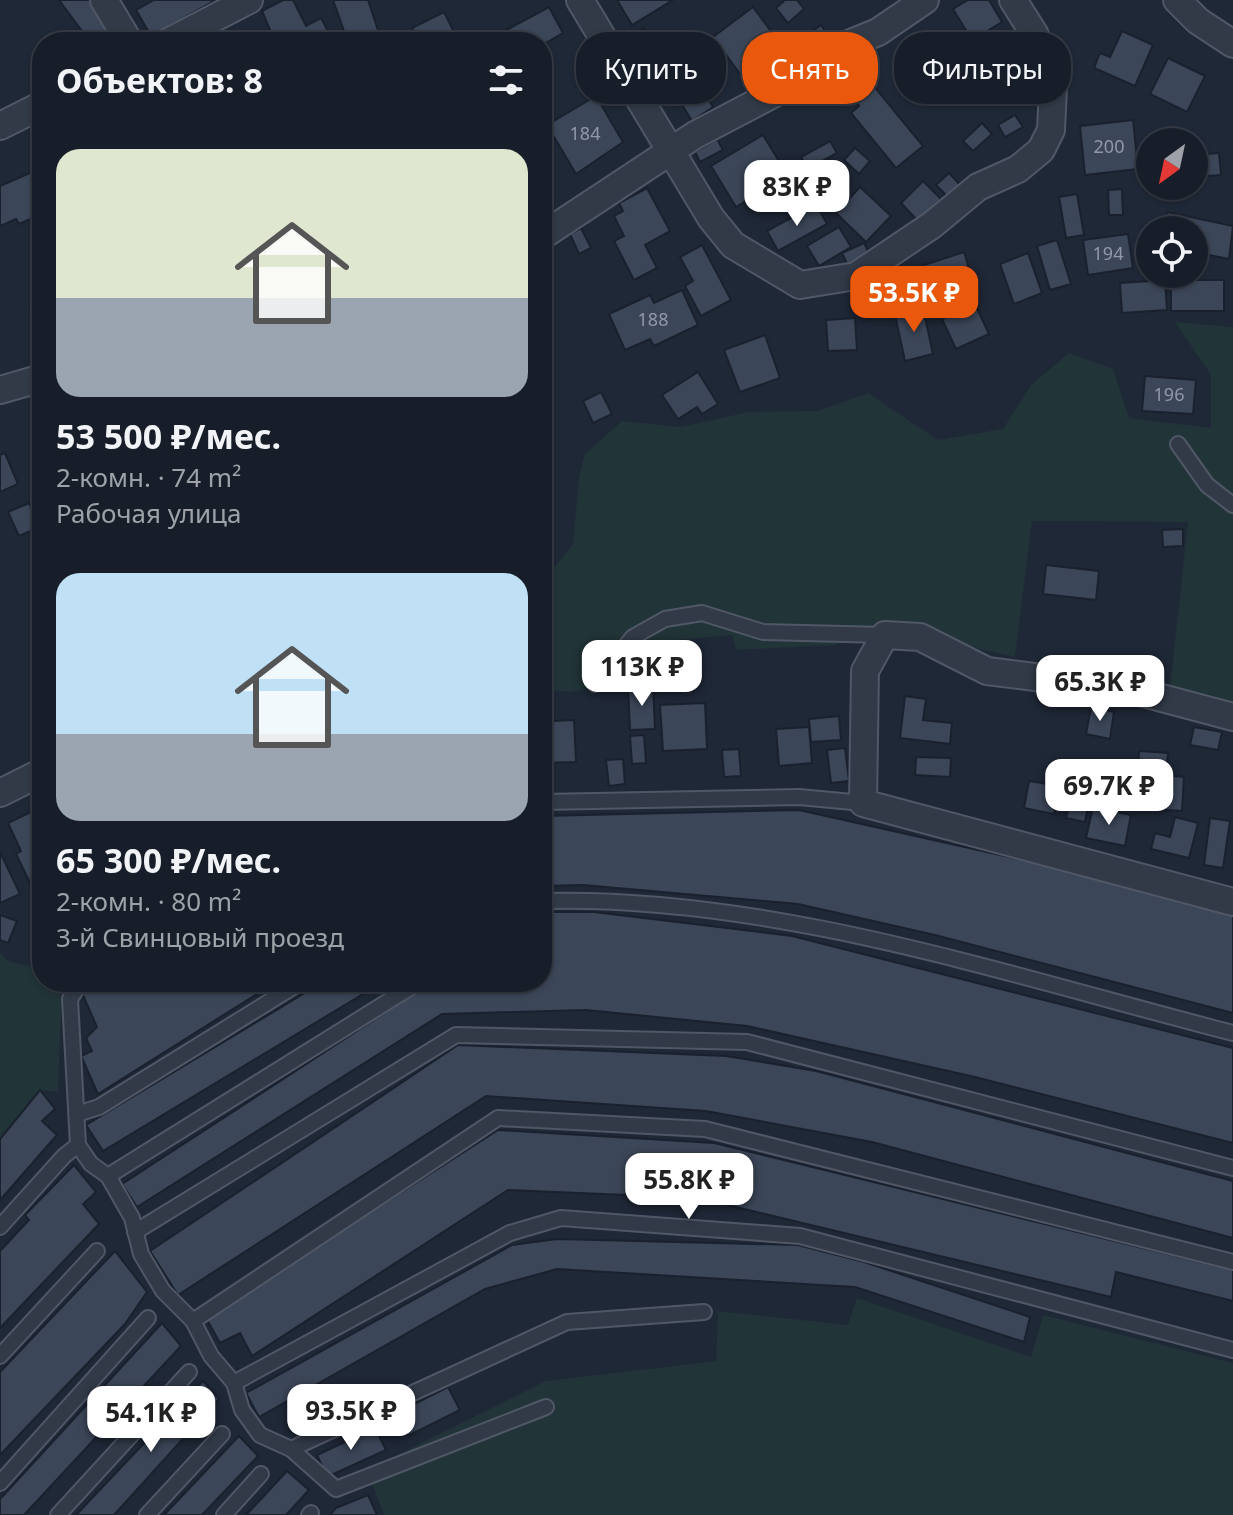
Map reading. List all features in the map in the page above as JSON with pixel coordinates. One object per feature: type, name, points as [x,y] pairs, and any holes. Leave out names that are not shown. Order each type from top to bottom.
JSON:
[{"type":"street","points":[[104,0],[123,32]]},
{"type":"street","points":[[187,32],[249,0]]},
{"type":"street","points":[[580,0],[711,218],[733,245],[800,285],[856,276],[932,225],[971,191],[1018,169],[1041,150],[1051,130],[1053,88],[1035,35],[1013,0]]},
{"type":"street","points":[[552,229],[672,150],[792,84],[834,50],[878,32],[925,0]]},
{"type":"street","points":[[1177,0],[1198,21],[1233,44]]},
{"type":"street","points":[[0,126],[32,110]]},
{"type":"street","points":[[0,390],[32,384]]},
{"type":"street","points":[[1233,717],[1128,689],[987,671],[920,637],[885,635],[865,671],[863,803],[1233,902]]},
{"type":"street","points":[[0,793],[32,777]]},
{"type":"lane","points":[[1178,444],[1207,485],[1233,505]]},
{"type":"lane","points":[[595,684],[633,637],[665,619],[702,613],[763,632],[885,635]]},
{"type":"lane","points":[[552,802],[799,797],[863,803]]},
{"type":"lane","points":[[552,901],[583,900],[797,921],[1233,1033]]},
{"type":"lane","points":[[75,992],[70,999],[78,1145],[91,1164],[108,1176],[132,1218],[141,1254],[163,1291],[193,1321],[211,1356],[234,1383],[242,1410],[260,1435],[291,1449],[336,1489],[546,1407]]},
{"type":"lane","points":[[77,1114],[99,1107],[285,992]]},
{"type":"lane","points":[[108,1176],[403,992]]},
{"type":"lane","points":[[135,1232],[456,1035],[747,1042],[1233,1168]]},
{"type":"lane","points":[[193,1321],[498,1118],[705,1129],[1233,1262]]},
{"type":"lane","points":[[0,1227],[78,1145]]},
{"type":"lane","points":[[234,1383],[510,1233],[561,1218],[800,1236],[1233,1350]]},
{"type":"lane","points":[[0,1356],[97,1251]]},
{"type":"lane","points":[[291,1449],[567,1322],[704,1312]]},
{"type":"lane","points":[[0,1483],[148,1318]]},
{"type":"lane","points":[[58,1515],[189,1372]]},
{"type":"lane","points":[[147,1515],[222,1434]]},
{"type":"lane","points":[[224,1515],[261,1474]]},
{"type":"green space","points":[[1175,322],[1233,327],[1233,727],[1167,714],[1188,522],[1032,521],[1015,657],[881,626],[835,645],[736,650],[732,635],[635,644],[596,688],[569,692],[552,690],[552,570],[573,544],[579,476],[585,454],[622,421],[681,427],[748,412],[818,411],[868,393],[938,440],[1003,429],[1031,385],[1069,353],[1113,369],[1129,418],[1211,428],[1211,375]]},
{"type":"green space","points":[[0,952],[7,961],[32,967],[32,992],[62,992],[58,1092],[40,1090],[0,1139]]},
{"type":"green space","points":[[857,1298],[1031,1357],[1043,1315],[1233,1363],[1233,1515],[384,1515],[367,1470],[546,1381],[716,1361],[718,1311],[848,1325]]},
{"type":"building","points":[[59,0],[90,0],[114,32],[83,32]]},
{"type":"building","points":[[154,0],[216,0],[158,32],[149,32],[136,10]]},
{"type":"building","points":[[283,0],[293,0],[306,26],[321,18],[329,32],[271,32],[262,11]]},
{"type":"building","points":[[333,0],[368,0],[379,32],[344,32]]},
{"type":"building","points":[[617,0],[673,0],[632,25]]},
{"type":"building","points":[[785,0],[797,0],[804,9],[788,23],[776,8]]},
{"type":"building","points":[[968,0],[989,0],[1002,22],[985,32],[967,32],[953,9]]},
{"type":"building","points":[[549,7],[563,33],[552,39],[552,32],[503,32]]},
{"type":"building","points":[[753,7],[772,32],[742,32],[742,76],[726,55],[726,32],[720,32]]},
{"type":"building","points":[[444,12],[454,32],[414,32],[412,28]]},
{"type":"building","points":[[821,25],[825,32],[812,32]]},
{"type":"building","points":[[1122,31],[1153,45],[1135,86],[1094,68],[1100,53],[1110,57]]},
{"type":"building","points":[[1168,58],[1205,76],[1187,112],[1150,94]]},
{"type":"building","points":[[878,91],[923,146],[896,168],[851,113],[859,106],[857,104],[878,104]]},
{"type":"building","points":[[582,104],[601,104],[623,142],[576,174],[552,133],[552,122]]},
{"type":"building","points":[[682,104],[711,104],[713,107],[692,121]]},
{"type":"building","points":[[1015,115],[1023,127],[1005,137],[998,125]]},
{"type":"building","points":[[1133,120],[1136,169],[1085,175],[1080,126]]},
{"type":"building","points":[[982,123],[992,134],[973,151],[963,141]]},
{"type":"building","points":[[763,135],[788,176],[736,207],[711,166]]},
{"type":"building","points":[[717,139],[723,150],[700,162],[695,152]]},
{"type":"building","points":[[830,141],[837,153],[808,169],[801,157]]},
{"type":"building","points":[[855,148],[870,161],[859,174],[844,160]]},
{"type":"building","points":[[1219,153],[1221,175],[1208,176],[1208,154]]},
{"type":"building","points":[[32,172],[32,218],[19,224],[16,219],[0,226],[0,186]]},
{"type":"building","points":[[949,173],[961,186],[949,198],[936,185]]},
{"type":"building","points":[[923,181],[941,199],[918,221],[901,203]]},
{"type":"building","points":[[860,187],[891,216],[866,242],[836,213]]},
{"type":"building","points":[[647,188],[670,231],[645,245],[657,268],[634,280],[614,241],[624,236],[614,216],[623,211],[619,203]]},
{"type":"building","points":[[1122,189],[1123,215],[1109,215],[1108,190]]},
{"type":"building","points":[[1077,194],[1084,235],[1066,238],[1059,197]]},
{"type":"building","points":[[816,204],[827,224],[778,251],[767,231]]},
{"type":"building","points":[[1208,221],[1233,226],[1229,259],[1208,255]]},
{"type":"building","points":[[839,227],[851,247],[819,266],[807,246]]},
{"type":"building","points":[[581,228],[591,248],[579,254],[570,234]]},
{"type":"building","points":[[1128,234],[1133,268],[1088,275],[1083,240]]},
{"type":"building","points":[[1057,240],[1071,284],[1050,290],[1037,246]]},
{"type":"building","points":[[864,243],[870,255],[848,266],[842,253]]},
{"type":"building","points":[[702,245],[731,300],[701,316],[685,286],[693,281],[680,257]]},
{"type":"building","points":[[964,252],[977,295],[935,308],[921,266]]},
{"type":"building","points":[[1028,253],[1042,293],[1014,304],[1000,264]]},
{"type":"building","points":[[1208,280],[1224,280],[1224,311],[1171,311],[1171,288],[1208,288]]},
{"type":"building","points":[[1136,282],[1136,288],[1166,288],[1167,310],[1122,313],[1120,283]]},
{"type":"building","points":[[682,290],[698,325],[654,346],[650,339],[625,350],[609,314],[650,295],[654,303]]},
{"type":"building","points":[[975,304],[989,334],[956,349],[942,319]]},
{"type":"building","points":[[923,308],[933,354],[905,361],[895,315]]},
{"type":"building","points":[[855,318],[857,350],[828,351],[826,320]]},
{"type":"building","points":[[765,335],[780,378],[740,392],[724,350]]},
{"type":"building","points":[[698,372],[718,404],[702,414],[697,407],[678,419],[662,395]]},
{"type":"building","points":[[1145,376],[1196,380],[1193,414],[1142,411]]},
{"type":"building","points":[[601,392],[612,414],[593,423],[583,401]]},
{"type":"building","points":[[5,453],[18,484],[0,492],[0,455]]},
{"type":"building","points":[[29,503],[32,530],[19,536],[8,512]]},
{"type":"building","points":[[1183,529],[1183,546],[1163,547],[1162,530]]},
{"type":"building","points":[[1046,565],[1099,571],[1096,600],[1043,594]]},
{"type":"building","points":[[653,685],[655,729],[630,730],[628,687]]},
{"type":"building","points":[[552,695],[553,721],[574,720],[576,762],[552,763]]},
{"type":"building","points":[[905,696],[926,699],[923,720],[952,723],[950,744],[900,738]]},
{"type":"building","points":[[705,703],[707,749],[663,751],[660,705]]},
{"type":"building","points":[[1091,707],[1114,712],[1110,739],[1086,734]]},
{"type":"building","points":[[839,716],[841,740],[811,742],[809,719]]},
{"type":"building","points":[[809,727],[812,763],[779,766],[776,729]]},
{"type":"building","points":[[1194,727],[1222,732],[1218,750],[1190,745]]},
{"type":"building","points":[[644,735],[646,763],[632,764],[630,736]]},
{"type":"building","points":[[845,748],[849,781],[831,783],[827,750]]},
{"type":"building","points":[[739,749],[741,776],[724,777],[722,750]]},
{"type":"building","points":[[1139,751],[1168,753],[1166,775],[1184,777],[1182,811],[1135,808]]},
{"type":"building","points":[[916,757],[951,758],[950,777],[915,775]]},
{"type":"building","points":[[623,759],[625,784],[609,786],[606,760]]},
{"type":"building","points":[[1029,781],[1060,786],[1054,814],[1024,808]]},
{"type":"building","points":[[1072,788],[1091,792],[1085,822],[1066,818]]},
{"type":"building","points":[[1093,807],[1131,815],[1125,846],[1086,838]]},
{"type":"building","points":[[799,810],[1063,869],[1233,916],[1233,1013],[935,935],[798,904],[583,885],[552,886],[552,816]]},
{"type":"building","points":[[32,811],[32,887],[16,854],[21,851],[8,823]]},
{"type":"building","points":[[1175,817],[1198,823],[1189,858],[1151,849],[1155,833],[1170,837]]},
{"type":"building","points":[[1210,818],[1230,821],[1223,868],[1204,865]]},
{"type":"building","points":[[0,852],[20,894],[0,903]]},
{"type":"building","points":[[552,912],[594,912],[792,936],[1233,1048],[1233,1143],[975,1077],[747,1026],[586,1010],[442,1014],[137,1207],[122,1184],[417,992],[552,992]]},
{"type":"building","points":[[0,915],[17,921],[8,943],[0,940]]},
{"type":"building","points":[[260,992],[98,1094],[81,1056],[92,1051],[86,1038],[97,1027],[82,993]]},
{"type":"building","points":[[306,992],[366,992],[103,1151],[86,1125]]},
{"type":"building","points":[[458,1045],[726,1056],[816,1071],[1233,1181],[1233,1238],[872,1142],[706,1111],[486,1096],[178,1295],[150,1251]]},
{"type":"building","points":[[40,1090],[55,1109],[42,1121],[57,1135],[0,1200],[0,1139]]},
{"type":"building","points":[[498,1130],[714,1143],[1233,1270],[1233,1301],[1116,1272],[1111,1297],[698,1198],[508,1190],[252,1356],[240,1333],[220,1343],[206,1318]]},
{"type":"building","points":[[74,1165],[96,1192],[83,1204],[99,1224],[0,1328],[0,1251],[29,1220],[25,1215]]},
{"type":"building","points":[[557,1239],[798,1245],[864,1262],[1030,1317],[1024,1342],[855,1287],[557,1269],[485,1289],[259,1417],[246,1393],[512,1245]]},
{"type":"building","points":[[115,1251],[147,1292],[125,1324],[0,1455],[0,1372]]},
{"type":"building","points":[[162,1323],[181,1346],[24,1515],[0,1515],[0,1499]]},
{"type":"building","points":[[203,1381],[219,1399],[114,1515],[76,1515]]},
{"type":"building","points":[[448,1387],[460,1410],[408,1436],[396,1413]]},
{"type":"building","points":[[375,1428],[386,1450],[327,1477],[317,1455]]},
{"type":"building","points":[[239,1436],[258,1456],[202,1515],[164,1515]]},
{"type":"building","points":[[287,1471],[309,1490],[286,1515],[246,1515]]},
{"type":"building","points":[[368,1495],[377,1515],[330,1515],[336,1508]]}]
